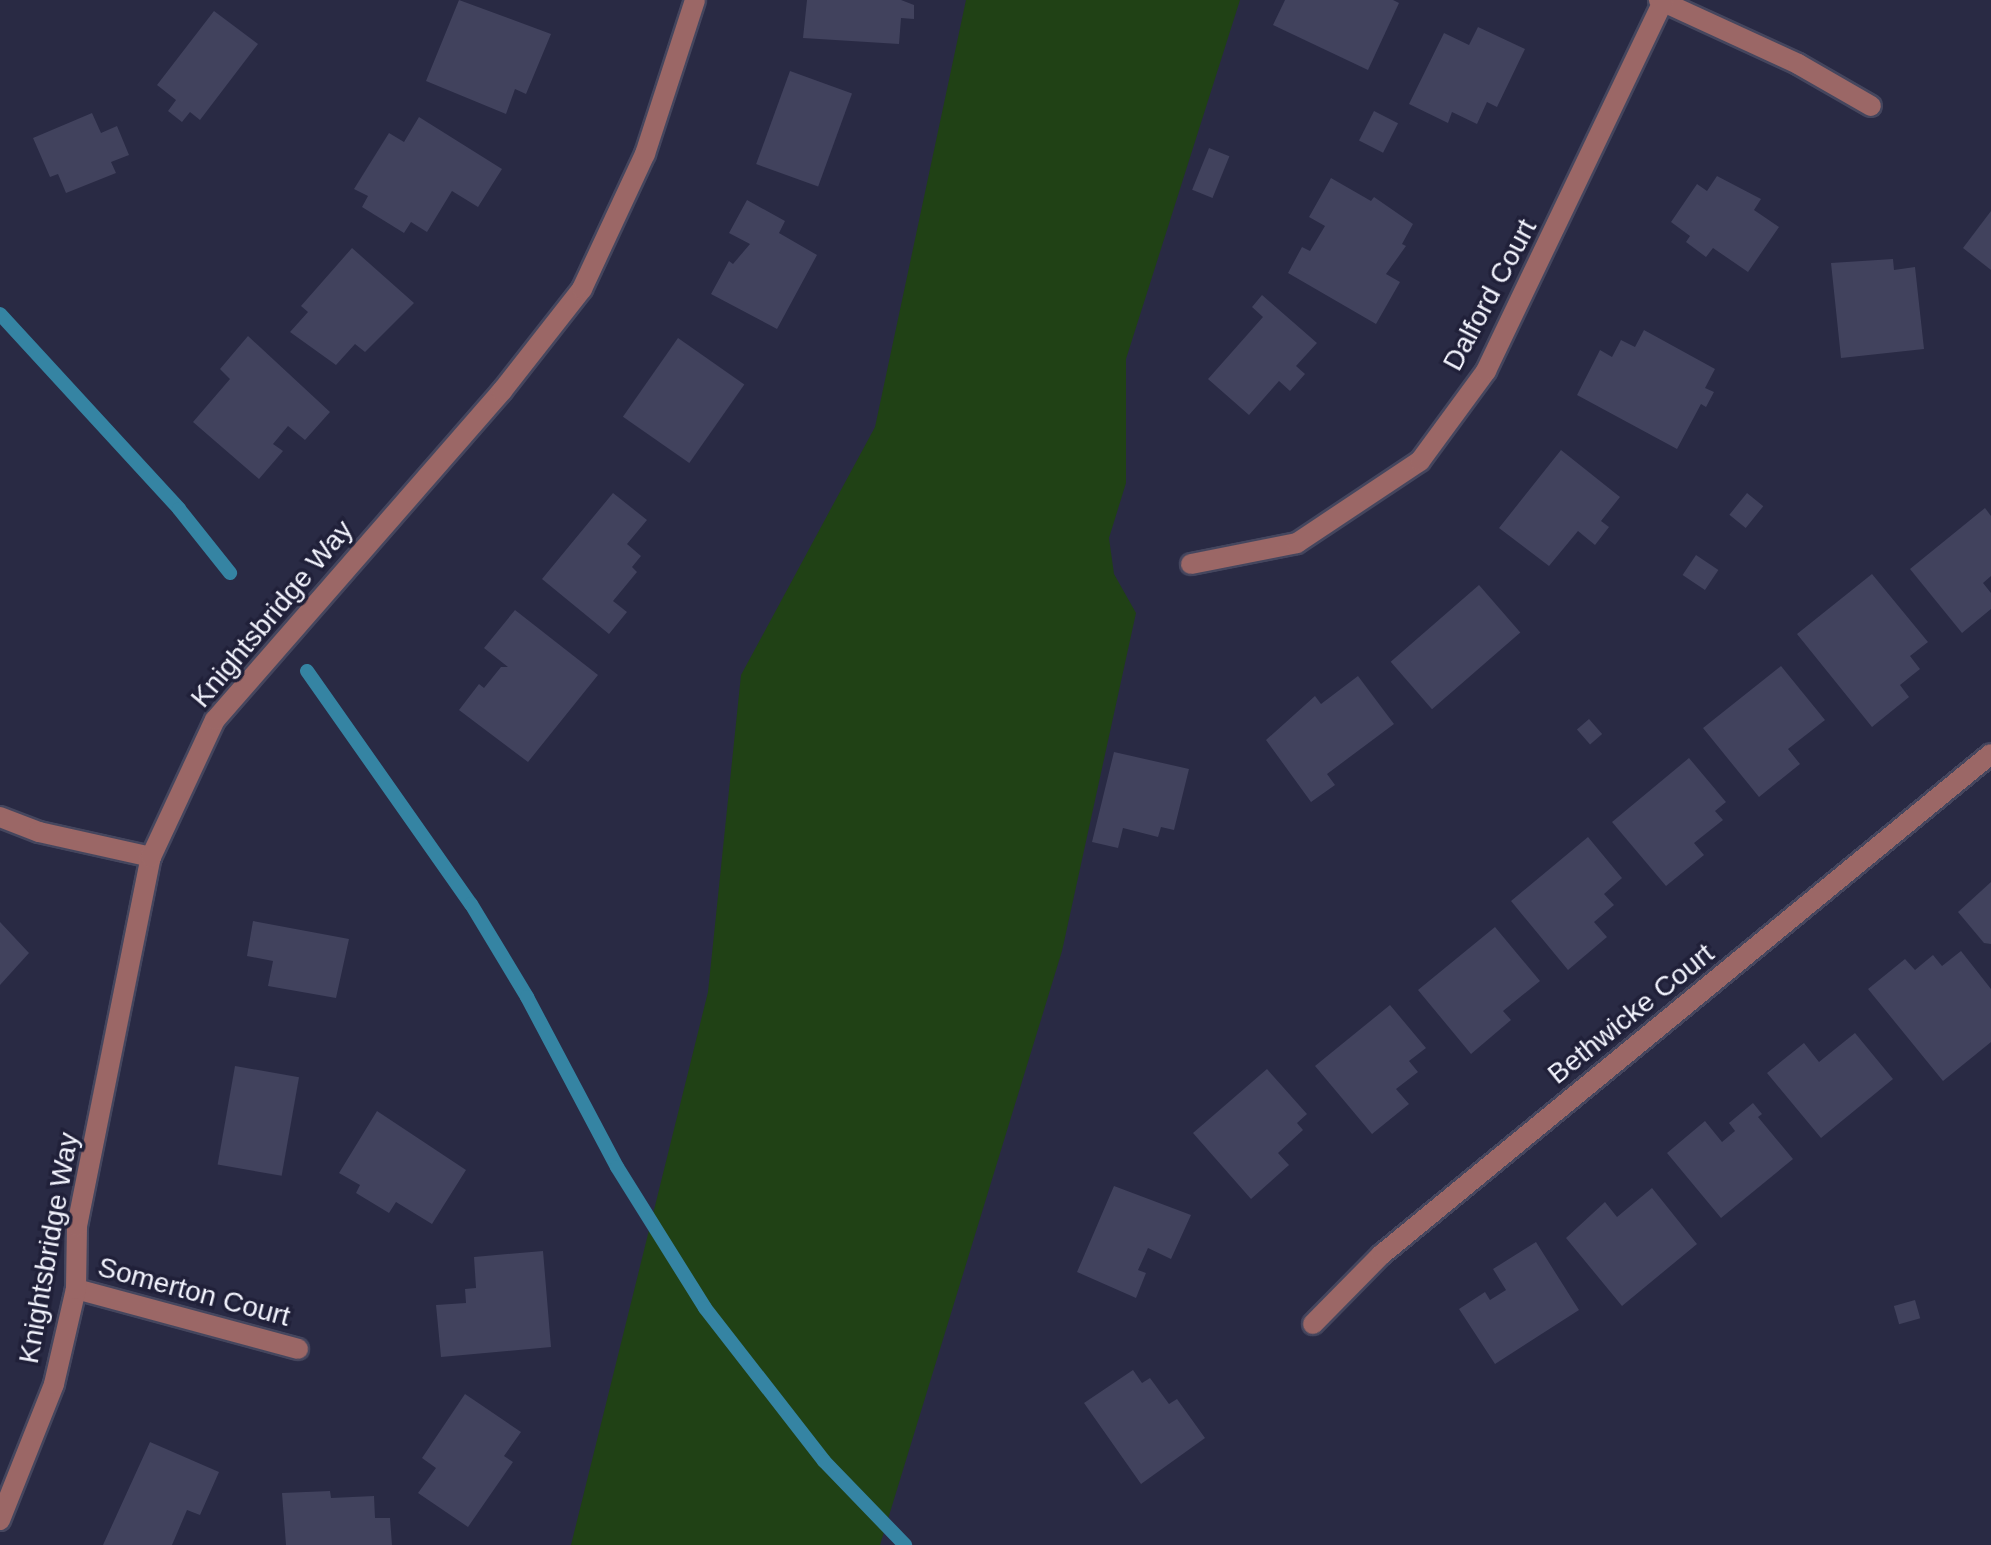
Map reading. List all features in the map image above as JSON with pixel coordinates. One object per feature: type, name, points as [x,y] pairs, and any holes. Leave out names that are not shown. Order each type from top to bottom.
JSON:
[{"type":"street","name":"Knightsbridge Way","points":[[0,1520],[54,1384],[76,1289],[77,1226],[151,857],[215,720],[502,391],[582,289],[645,154],[695,0]]},
{"type":"street","points":[[1661,1],[1798,64],[1871,106]]},
{"type":"street","name":"Dalford Court","points":[[1191,564],[1297,543],[1420,461],[1486,371],[1661,1]]},
{"type":"street","name":"Bethwicke Court","points":[[1313,1324],[1381,1255],[1991,754]]},
{"type":"street","points":[[0,817],[39,832],[151,857]]},
{"type":"street","name":"Somerton Court","points":[[76,1289],[298,1349]]},
{"type":"green space","points":[[966,0],[1240,0],[1126,359],[1126,483],[1109,538],[1114,574],[1136,613],[1062,951],[880,1545],[571,1545],[708,992],[741,675],[875,427]]},
{"type":"building","points":[[459,0],[551,34],[526,94],[515,89],[506,114],[426,81]]},
{"type":"building","points":[[807,0],[901,0],[914,5],[914,19],[901,18],[899,44],[803,38]]},
{"type":"building","points":[[1285,0],[1393,0],[1399,3],[1368,70],[1273,25]]},
{"type":"building","points":[[214,11],[258,44],[200,120],[190,112],[182,122],[168,111],[176,100],[157,85]]},
{"type":"building","points":[[1478,27],[1525,49],[1497,107],[1487,102],[1477,124],[1452,112],[1448,123],[1409,104],[1444,33],[1469,45]]},
{"type":"building","points":[[790,71],[852,94],[818,187],[756,164]]},
{"type":"building","points":[[1374,111],[1398,123],[1383,153],[1359,140]]},
{"type":"building","points":[[92,113],[101,133],[117,126],[129,155],[111,162],[116,173],[66,193],[58,174],[50,177],[33,138]]},
{"type":"building","points":[[419,117],[502,169],[478,207],[452,191],[427,232],[411,222],[404,233],[362,207],[368,196],[354,189],[389,133],[404,142]]},
{"type":"building","points":[[1209,148],[1229,156],[1213,198],[1192,190]]},
{"type":"building","points":[[1717,176],[1761,199],[1754,210],[1779,227],[1748,272],[1713,248],[1706,257],[1686,242],[1690,236],[1671,222],[1697,184],[1707,191]]},
{"type":"building","points":[[1331,178],[1371,201],[1374,197],[1413,224],[1402,244],[1406,246],[1386,274],[1400,282],[1376,324],[1288,273],[1302,247],[1310,251],[1325,226],[1309,217]]},
{"type":"building","points":[[747,200],[785,221],[779,233],[817,255],[777,329],[711,294],[729,261],[733,264],[750,244],[729,233]]},
{"type":"building","points":[[1991,211],[1991,270],[1963,248]]},
{"type":"building","points":[[352,248],[414,303],[365,352],[355,344],[336,365],[290,332],[308,312],[301,306]]},
{"type":"building","points":[[1893,259],[1894,270],[1915,267],[1924,349],[1841,358],[1831,263]]},
{"type":"building","points":[[1262,295],[1317,343],[1296,366],[1305,374],[1290,391],[1279,381],[1249,415],[1208,379],[1263,317],[1252,307]]},
{"type":"building","points":[[1644,330],[1715,369],[1705,388],[1714,392],[1706,407],[1701,404],[1677,449],[1577,395],[1600,350],[1612,357],[1621,340],[1635,347]]},
{"type":"building","points":[[248,336],[330,412],[305,440],[288,426],[273,444],[283,451],[259,479],[193,422],[230,379],[220,369]]},
{"type":"building","points":[[678,338],[744,384],[689,463],[623,417]]},
{"type":"building","points":[[1561,450],[1620,497],[1601,521],[1609,527],[1595,545],[1578,531],[1549,566],[1499,528]]},
{"type":"building","points":[[613,493],[647,520],[627,544],[641,556],[632,567],[637,572],[613,601],[627,612],[609,634],[542,579]]},
{"type":"building","points":[[1747,493],[1763,506],[1746,528],[1729,515]]},
{"type":"building","points":[[1985,508],[1991,516],[1991,576],[1983,583],[1991,593],[1991,609],[1962,633],[1910,569]]},
{"type":"building","points":[[1696,555],[1718,570],[1705,590],[1683,575]]},
{"type":"building","points":[[1872,574],[1928,642],[1910,656],[1920,669],[1900,685],[1909,697],[1872,727],[1797,634]]},
{"type":"building","points":[[1479,585],[1520,633],[1432,709],[1391,662]]},
{"type":"building","points":[[515,610],[598,675],[528,762],[459,710],[479,684],[484,688],[501,667],[508,667],[484,648]]},
{"type":"building","points":[[1781,666],[1825,720],[1788,749],[1800,764],[1759,797],[1703,728]]},
{"type":"building","points":[[1358,676],[1394,724],[1327,774],[1335,785],[1311,802],[1266,740],[1315,696],[1321,704]]},
{"type":"building","points":[[1589,719],[1602,734],[1590,745],[1577,729]]},
{"type":"building","points":[[1114,752],[1189,769],[1174,830],[1161,827],[1158,837],[1123,828],[1118,848],[1092,842]]},
{"type":"building","points":[[1689,758],[1726,802],[1715,811],[1723,820],[1694,843],[1704,855],[1666,886],[1612,822]]},
{"type":"building","points":[[1588,837],[1622,878],[1604,894],[1614,905],[1594,922],[1607,937],[1568,970],[1511,901]]},
{"type":"building","points":[[1991,882],[1991,944],[1984,943],[1958,912]]},
{"type":"building","points":[[253,921],[349,939],[336,998],[268,986],[273,961],[247,956]]},
{"type":"building","points":[[0,922],[29,953],[0,985]]},
{"type":"building","points":[[1495,927],[1540,981],[1503,1011],[1511,1020],[1471,1054],[1418,990]]},
{"type":"building","points":[[1961,951],[1991,989],[1991,1042],[1943,1081],[1868,989],[1905,959],[1915,970],[1933,955],[1942,966]]},
{"type":"building","points":[[1390,1005],[1426,1048],[1409,1061],[1418,1072],[1396,1089],[1409,1104],[1372,1134],[1315,1066]]},
{"type":"building","points":[[1855,1033],[1893,1079],[1821,1138],[1767,1073],[1804,1043],[1819,1062]]},
{"type":"building","points":[[235,1066],[299,1077],[282,1176],[218,1164]]},
{"type":"building","points":[[1267,1069],[1307,1114],[1297,1123],[1303,1130],[1278,1153],[1289,1165],[1251,1199],[1193,1133]]},
{"type":"building","points":[[1753,1103],[1762,1114],[1758,1117],[1793,1159],[1721,1218],[1667,1153],[1705,1121],[1722,1142],[1735,1131],[1729,1123]]},
{"type":"building","points":[[377,1111],[466,1170],[432,1224],[396,1202],[389,1213],[356,1193],[360,1185],[339,1173]]},
{"type":"building","points":[[1114,1186],[1191,1215],[1171,1259],[1148,1248],[1138,1270],[1146,1273],[1136,1298],[1077,1272]]},
{"type":"building","points":[[1652,1188],[1697,1244],[1622,1306],[1566,1238],[1605,1202],[1617,1217]]},
{"type":"building","points":[[1536,1242],[1579,1310],[1495,1364],[1459,1309],[1485,1292],[1490,1300],[1506,1290],[1493,1269]]},
{"type":"building","points":[[543,1251],[551,1347],[441,1357],[436,1305],[466,1303],[465,1289],[476,1288],[474,1257]]},
{"type":"building","points":[[1915,1300],[1920,1318],[1899,1324],[1894,1306]]},
{"type":"building","points":[[1133,1370],[1142,1383],[1150,1378],[1169,1404],[1177,1399],[1205,1438],[1141,1484],[1084,1403]]},
{"type":"building","points":[[465,1394],[521,1432],[504,1456],[513,1462],[468,1527],[418,1493],[436,1468],[422,1458]]},
{"type":"building","points":[[150,1442],[219,1472],[200,1515],[187,1510],[172,1545],[103,1545]]},
{"type":"building","points":[[330,1491],[331,1498],[374,1496],[375,1518],[390,1518],[392,1545],[286,1545],[282,1493]]},
{"type":"waterway","points":[[0,314],[179,509],[230,573]]},
{"type":"waterway","points":[[307,671],[471,904],[527,997],[617,1167],[705,1308],[824,1461],[905,1545]]}]
